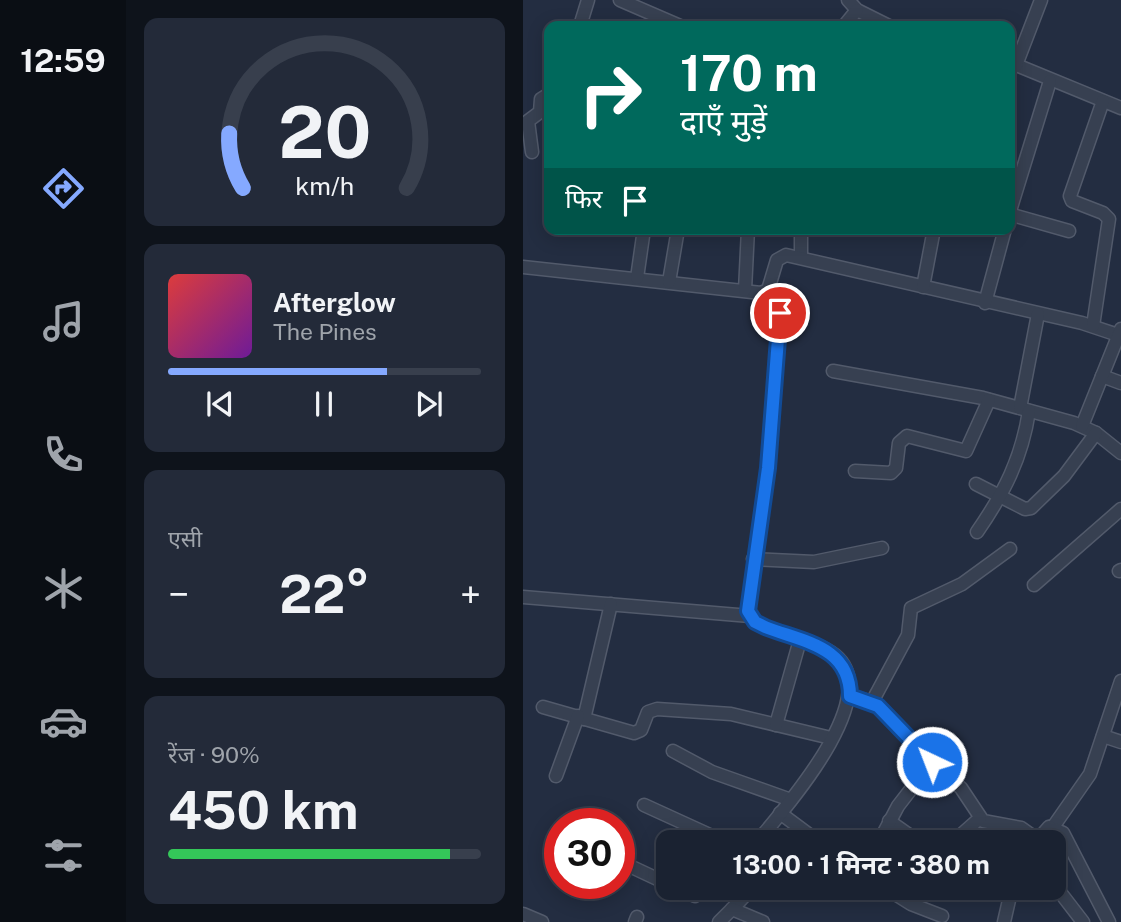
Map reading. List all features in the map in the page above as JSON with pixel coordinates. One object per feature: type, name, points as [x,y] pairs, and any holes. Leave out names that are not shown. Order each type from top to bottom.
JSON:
[{"type":"street","points":[[582,21],[588,0]]},
{"type":"street","points":[[620,0],[668,21]]},
{"type":"street","points":[[848,0],[857,10],[879,21]]},
{"type":"street","points":[[1015,58],[1041,0]]},
{"type":"street","points":[[848,21],[857,10]]},
{"type":"street","points":[[1015,64],[1121,107]]},
{"type":"street","points":[[1015,193],[1050,80]]},
{"type":"street","points":[[532,152],[529,118],[540,111],[541,99],[544,97]]},
{"type":"street","points":[[1092,326],[1109,219],[1103,213],[1072,201],[1070,196],[1103,101]]},
{"type":"street","points":[[1015,216],[1069,231]]},
{"type":"street","points":[[637,278],[643,235]]},
{"type":"street","points":[[669,282],[677,235]]},
{"type":"street","points":[[745,290],[748,235]]},
{"type":"street","points":[[801,235],[801,257]]},
{"type":"street","points":[[923,287],[933,235]]},
{"type":"street","points":[[985,303],[1003,235]]},
{"type":"street","points":[[768,290],[777,260],[786,255],[1120,334],[1082,426]]},
{"type":"street","points":[[523,267],[761,293],[768,290]]},
{"type":"street","points":[[750,616],[747,602],[768,468],[780,313],[778,301],[768,290]]},
{"type":"street","points":[[977,532],[1001,497],[1021,451],[1037,314]]},
{"type":"street","points":[[833,371],[1025,409],[1082,426],[1096,433],[1121,453]]},
{"type":"street","points":[[1102,376],[1121,383]]},
{"type":"street","points":[[854,471],[891,473],[896,468],[899,443],[904,437],[966,451],[989,400]]},
{"type":"street","points":[[976,484],[1025,509],[1031,508],[1064,476],[1096,433]]},
{"type":"street","points":[[1034,585],[1121,509]]},
{"type":"street","points":[[753,559],[814,562],[882,548]]},
{"type":"street","points":[[872,702],[909,635],[911,608],[962,584],[1010,549]]},
{"type":"street","points":[[523,597],[750,616],[765,627],[836,656],[847,672],[850,696],[832,738],[791,800],[767,830]]},
{"type":"street","points":[[556,776],[581,718],[611,604]]},
{"type":"street","points":[[776,725],[799,640]]},
{"type":"street","points":[[1045,830],[1053,827],[1090,774],[1118,697],[1121,681]]},
{"type":"street","points":[[850,696],[872,702],[961,788],[980,818],[988,823],[1023,830]]},
{"type":"street","points":[[543,707],[634,733],[641,730],[648,712],[657,709],[719,712],[832,738]]},
{"type":"street","points":[[1103,736],[1121,743]]},
{"type":"street","points":[[673,751],[712,772],[791,800]]},
{"type":"street","points":[[885,830],[932,762]]},
{"type":"street","points":[[644,805],[699,830]]},
{"type":"street","points":[[780,813],[803,830]]},
{"type":"street","points":[[966,830],[980,818]]},
{"type":"street","points":[[889,821],[902,830]]},
{"type":"street","points":[[1053,827],[1068,840],[1109,922]]},
{"type":"street","points":[[635,869],[656,878]]},
{"type":"street","points":[[719,922],[741,900]]},
{"type":"street","points":[[905,900],[942,916]]},
{"type":"street","points":[[1004,922],[1009,900]]},
{"type":"street","points":[[1066,900],[1083,922]]},
{"type":"street","points":[[732,909],[763,922]]},
{"type":"street","points":[[523,914],[542,922]]},
{"type":"route","points":[[780,313],[768,468],[747,602],[748,611],[755,622],[836,656],[847,672],[850,696],[872,702],[883,710],[932,762]]}]
